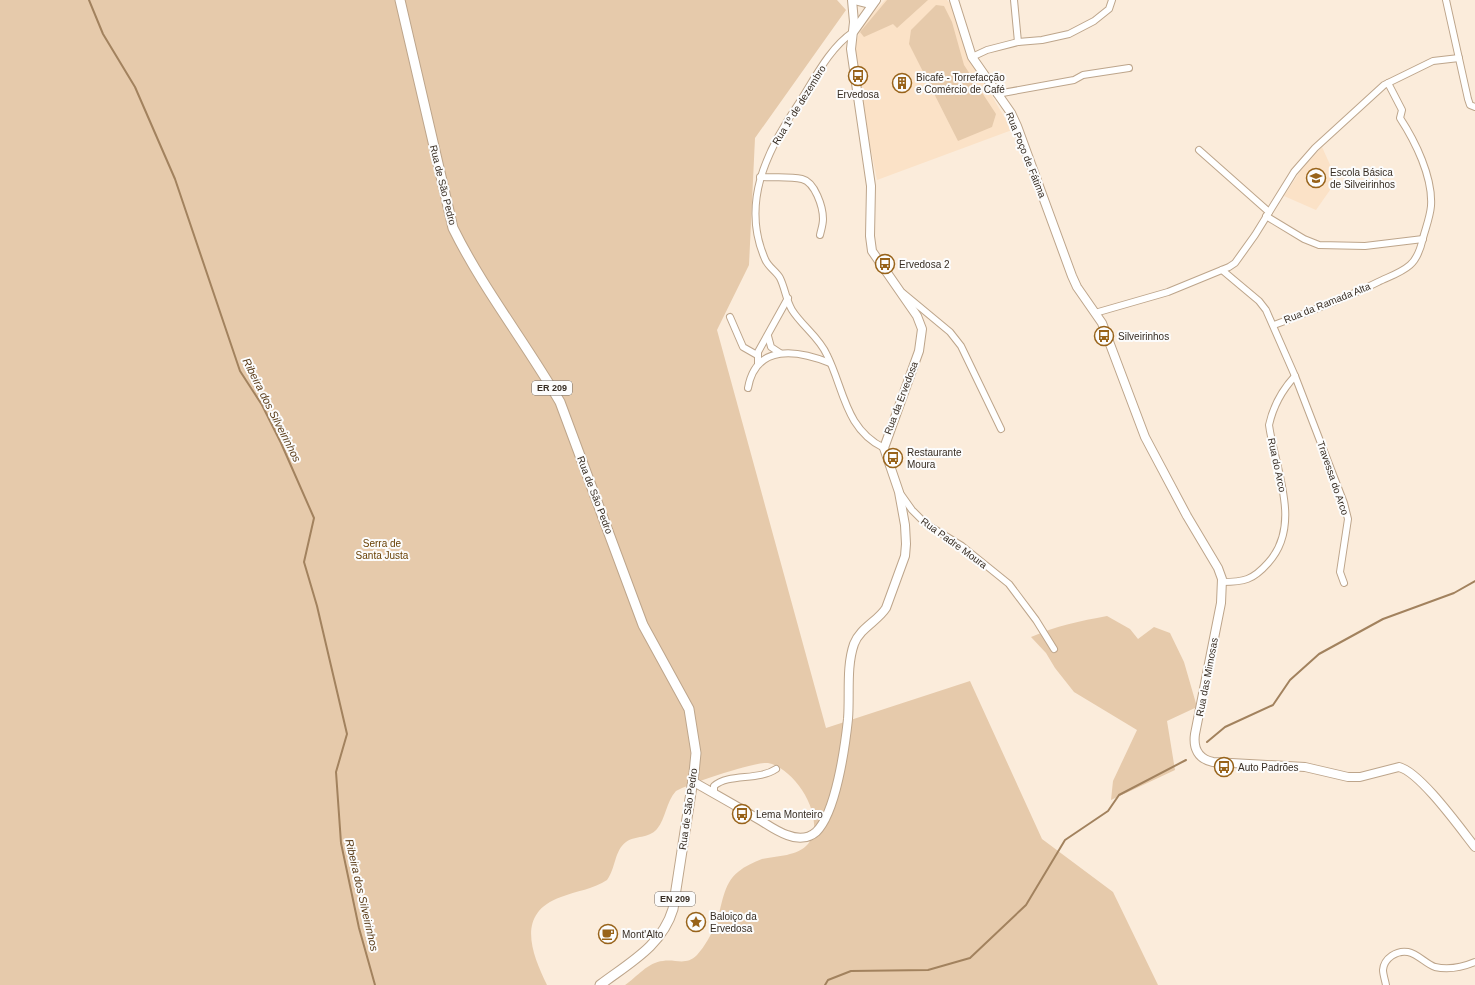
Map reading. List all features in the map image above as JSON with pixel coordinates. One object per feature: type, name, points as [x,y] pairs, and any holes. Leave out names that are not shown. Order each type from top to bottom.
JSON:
[{"type":"main road","name":"Rua de São Pedro","points":[[400,0],[453,228],[468,256],[543,372],[560,402],[643,625],[689,709],[696,753],[673,909],[669,922],[652,945],[605,984]]},
{"type":"main road","points":[[856,0],[866,3],[876,0]]},
{"type":"street","name":"Rua da Ervedosa","points":[[692,785],[714,793],[788,836],[808,837],[816,832],[823,822],[830,806],[842,757],[848,718],[851,655],[862,632],[882,615],[886,608],[905,556],[905,525],[899,492],[884,448],[919,351],[922,329],[917,316],[872,251],[870,236],[871,186],[851,49],[853,32],[852,0]]},
{"type":"street","points":[[853,32],[876,0]]},
{"type":"street","name":"Rua Poço de Fátima","points":[[954,0],[972,57],[1017,126],[1077,287],[1095,313]]},
{"type":"street","points":[[1014,0],[1018,42]]},
{"type":"street","points":[[972,57],[987,50],[1018,42],[1042,40],[1069,34],[1094,21],[1109,9],[1112,0]]},
{"type":"street","points":[[1446,0],[1468,99],[1470,105],[1475,107]]},
{"type":"street","name":"Rua 1º de dezembro","points":[[853,32],[836,47],[791,115],[772,149],[760,177],[755,199],[758,236],[766,261],[779,276],[792,309],[818,340],[830,363],[850,415],[874,443],[884,448]]},
{"type":"street","points":[[1095,313],[1168,292],[1222,270],[1234,263],[1268,214],[1294,172],[1315,148],[1388,82],[1433,61],[1459,58]]},
{"type":"street","points":[[997,94],[1074,80],[1083,75],[1129,68]]},
{"type":"street","name":"Rua da Ramada Alta","points":[[1274,325],[1345,298],[1403,270],[1411,264],[1417,256],[1423,239],[1431,204],[1429,191],[1420,154],[1414,139],[1400,118],[1402,110],[1388,82]]},
{"type":"street","points":[[1199,150],[1268,214],[1304,239],[1319,245],[1365,246],[1423,239]]},
{"type":"street","points":[[760,177],[803,179],[808,182],[813,188],[822,211],[823,220],[820,235]]},
{"type":"street","points":[[1222,270],[1259,301],[1266,310],[1296,376]]},
{"type":"street","points":[[898,290],[942,325],[961,346],[1001,429]]},
{"type":"street","points":[[756,355],[788,298]]},
{"type":"street","name":"Rua das Mimosas","points":[[1095,313],[1104,326],[1145,438],[1187,516],[1218,568],[1222,582],[1221,604],[1194,740],[1196,748],[1202,758],[1213,762],[1305,767],[1348,777],[1360,777],[1393,768],[1404,768],[1416,777],[1430,792],[1475,846]]},
{"type":"street","points":[[730,317],[743,346],[756,355],[758,364]]},
{"type":"street","points":[[768,336],[771,347],[780,353]]},
{"type":"street","points":[[748,388],[749,380],[758,364],[780,353],[797,353],[830,363]]},
{"type":"street","name":"Rua do Arco","points":[[1222,582],[1247,580],[1259,574],[1273,558],[1284,539],[1286,519],[1283,494],[1269,425],[1272,414],[1288,384],[1296,376]]},
{"type":"street","name":"Travessa do Arco","points":[[1296,376],[1344,503],[1348,519],[1340,572],[1344,583]]},
{"type":"street","name":"Rua Padre Moura","points":[[899,492],[912,510],[926,524],[962,546],[1009,584],[1036,620],[1054,649]]},
{"type":"street","points":[[714,793],[714,786],[716,784],[728,780],[768,774],[776,769]]},
{"type":"street","points":[[1386,985],[1383,970],[1384,964],[1391,956],[1398,952],[1408,952],[1435,967],[1449,969],[1475,962]]},
{"type":"shaded area","points":[[885,0],[947,0],[954,8],[970,59],[1012,130],[877,180],[860,96],[855,45],[862,25]]},
{"type":"shaded area","name":"Escola Básica de Silveirinhos","points":[[1322,147],[1337,180],[1316,210],[1284,196],[1301,170]]},
{"type":"green space","name":"Serra de Santa Justa","points":[[0,0],[837,0],[846,10],[755,138],[749,265],[717,330],[826,728],[970,681],[1042,839],[1113,892],[1158,985],[625,985],[652,964],[663,961],[685,961],[697,955],[708,940],[716,924],[729,882],[741,870],[762,859],[799,851],[808,844],[813,834],[814,822],[806,796],[798,784],[788,774],[778,767],[768,763],[761,763],[694,783],[676,791],[670,800],[657,829],[650,834],[630,840],[622,846],[607,880],[591,888],[561,897],[547,904],[538,913],[533,923],[531,935],[536,960],[547,985],[0,985]]},
{"type":"green space","points":[[887,0],[928,0],[897,28],[893,24],[864,37],[860,32]]},
{"type":"green space","points":[[936,5],[944,6],[952,22],[964,65],[996,114],[992,127],[958,141],[909,44],[911,30]]},
{"type":"green space","points":[[1107,616],[1130,629],[1138,639],[1154,627],[1170,633],[1184,662],[1197,707],[1167,721],[1175,770],[1111,800],[1113,781],[1137,730],[1074,692],[1055,668],[1046,653],[1031,637],[1068,624]]},
{"type":"waterway","name":"Ribeira dos Silveirinhos","points":[[89,0],[103,34],[135,87],[175,179],[240,371],[262,405],[281,443],[314,518],[304,562],[317,606],[347,734],[336,772],[341,843],[359,928],[375,985]]},
{"type":"waterway","points":[[1207,742],[1225,727],[1273,705],[1290,680],[1319,654],[1383,619],[1454,593],[1475,581]]},
{"type":"waterway","points":[[825,985],[828,980],[851,971],[928,970],[970,958],[1026,905],[1065,840],[1108,811],[1119,795],[1186,760]]},
{"type":"place","name":"Ervedosa","points":[[858,76]]},
{"type":"place","name":"Bicafé - Torrefacção e Comércio de Café","points":[[902,83]]},
{"type":"place","name":"Escola Básica de Silveirinhos","points":[[1316,178]]},
{"type":"place","name":"Ervedosa 2","points":[[885,264]]},
{"type":"place","name":"Silveirinhos","points":[[1104,336]]},
{"type":"place","name":"Restaurante Moura","points":[[893,458]]},
{"type":"place","name":"Auto Padrões","points":[[1224,767]]},
{"type":"place","name":"Lema Monteiro","points":[[742,814]]},
{"type":"place","name":"Baloiço da Ervedosa","points":[[696,922]]},
{"type":"place","name":"Mont'Alto","points":[[608,934]]}]
